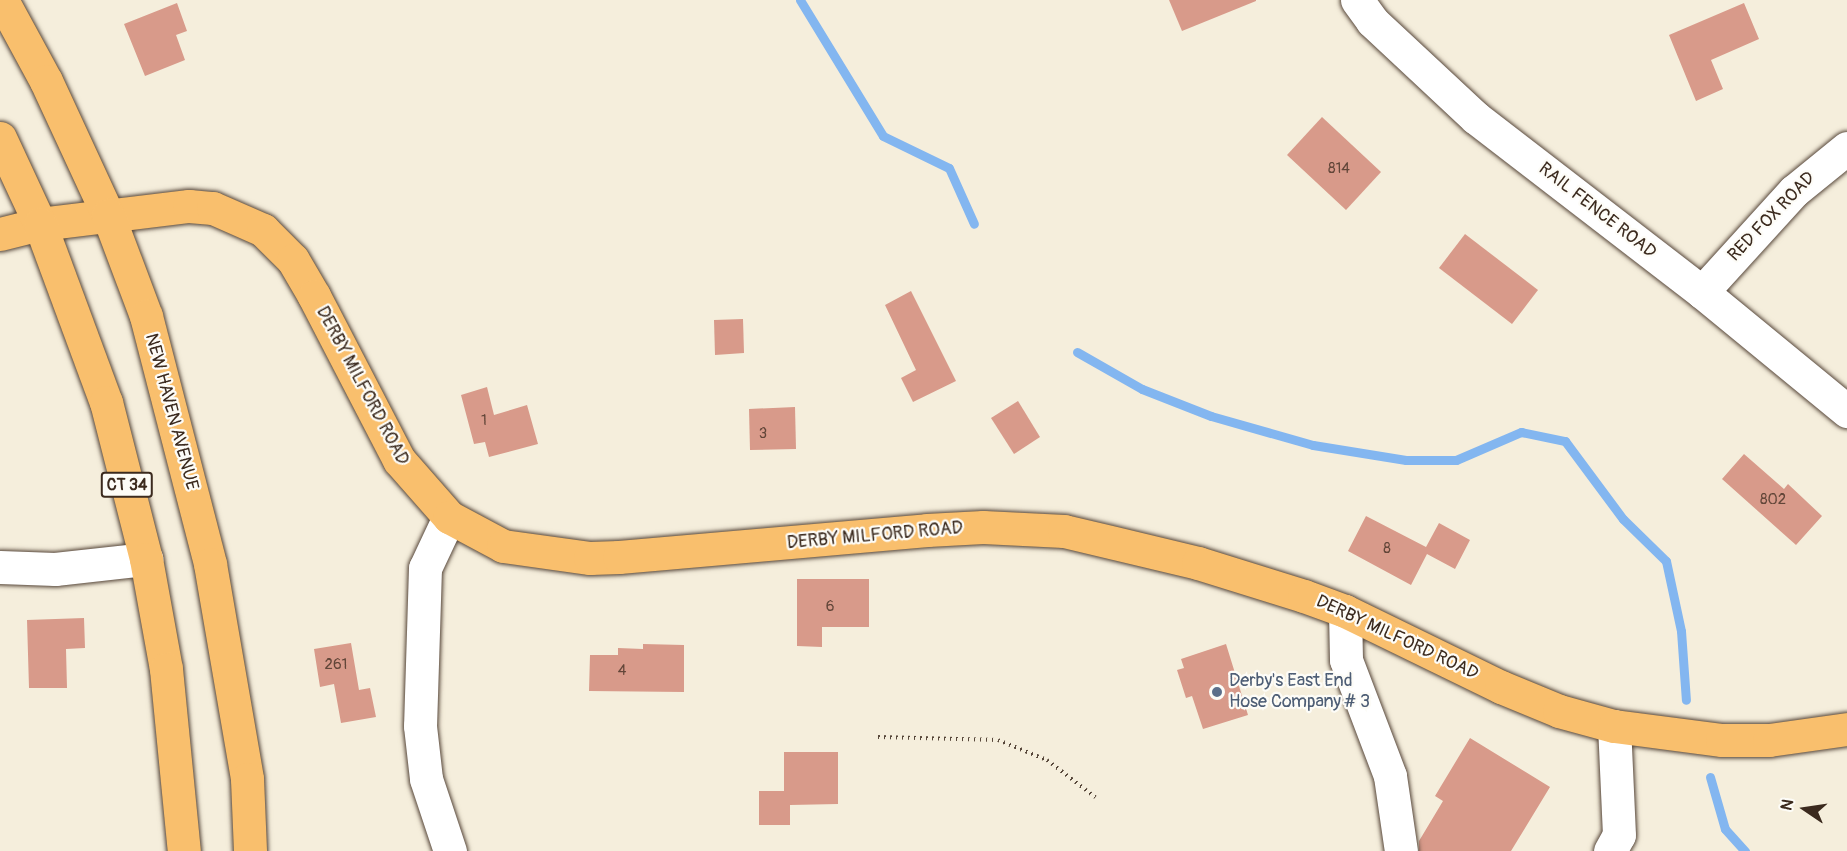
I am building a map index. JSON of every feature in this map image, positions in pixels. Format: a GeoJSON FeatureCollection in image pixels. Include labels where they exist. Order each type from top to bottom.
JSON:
{"type":"FeatureCollection","features":[{"type":"Feature","properties":{"kind":"main road","name":"NEW HAVEN AVENUE"},"geometry":{"type":"LineString","coordinates":[[2,0],[46,81],[108,214],[146,316],[210,564],[247,779],[250,851]]}},
{"type":"Feature","properties":{"kind":"main road","name":"CT 34"},"geometry":{"type":"LineString","coordinates":[[0,138],[40,224],[106,402],[146,559],[166,669],[184,851]]}},
{"type":"Feature","properties":{"kind":"main road","name":"DERBY MILFORD ROAD"},"geometry":{"type":"LineString","coordinates":[[0,234],[40,224],[156,207],[213,208],[263,230],[292,260],[309,286],[399,460],[448,517],[503,546],[590,558],[927,530],[983,527],[1065,531],[1198,563],[1345,611],[1501,687],[1559,711],[1614,726],[1722,741],[1769,740],[1847,729]]}},
{"type":"Feature","properties":{"kind":"street","name":"RAIL FENCE ROAD"},"geometry":{"type":"LineString","coordinates":[[1357,0],[1372,21],[1476,118],[1702,292],[1847,411]]}},
{"type":"Feature","properties":{"kind":"street","name":"RED FOX ROAD"},"geometry":{"type":"LineString","coordinates":[[1702,292],[1794,190],[1847,148]]}},
{"type":"Feature","properties":{"kind":"street"},"geometry":{"type":"LineString","coordinates":[[448,517],[425,568],[420,726],[426,779],[450,851]]}},
{"type":"Feature","properties":{"kind":"street"},"geometry":{"type":"LineString","coordinates":[[0,567],[55,569],[146,559]]}},
{"type":"Feature","properties":{"kind":"street"},"geometry":{"type":"LineString","coordinates":[[1345,611],[1346,660],[1390,776],[1401,851]]}},
{"type":"Feature","properties":{"kind":"street"},"geometry":{"type":"LineString","coordinates":[[1614,726],[1618,846]]}},
{"type":"Feature","properties":{"kind":"path"},"geometry":{"type":"LineString","coordinates":[[878,737],[998,740],[1047,760],[1095,797]]}},
{"type":"Feature","properties":{"kind":"building"},"geometry":{"type":"Polygon","coordinates":[[[1169,0],[1256,0],[1256,1],[1182,31],[1169,0]]]}},
{"type":"Feature","properties":{"kind":"building"},"geometry":{"type":"Polygon","coordinates":[[[177,3],[187,31],[176,35],[185,60],[145,76],[124,24],[177,3]]]}},
{"type":"Feature","properties":{"kind":"building"},"geometry":{"type":"Polygon","coordinates":[[[1744,3],[1759,39],[1711,60],[1723,89],[1696,101],[1669,35],[1744,3]]]}},
{"type":"Feature","properties":{"kind":"building"},"geometry":{"type":"Polygon","coordinates":[[[1322,117],[1381,172],[1346,210],[1287,155],[1322,117]]]}},
{"type":"Feature","properties":{"kind":"building"},"geometry":{"type":"Polygon","coordinates":[[[1465,234],[1538,290],[1512,324],[1439,268],[1465,234]]]}},
{"type":"Feature","properties":{"kind":"building"},"geometry":{"type":"Polygon","coordinates":[[[911,291],[956,381],[913,402],[901,378],[916,370],[885,305],[911,291]]]}},
{"type":"Feature","properties":{"kind":"building"},"geometry":{"type":"Polygon","coordinates":[[[743,319],[744,353],[715,355],[714,320],[743,319]]]}},
{"type":"Feature","properties":{"kind":"building"},"geometry":{"type":"Polygon","coordinates":[[[487,387],[494,415],[527,405],[538,444],[489,457],[485,442],[474,444],[461,395],[487,387]]]}},
{"type":"Feature","properties":{"kind":"building"},"geometry":{"type":"Polygon","coordinates":[[[1018,401],[1040,437],[1014,454],[991,418],[1018,401]]]}},
{"type":"Feature","properties":{"kind":"building"},"geometry":{"type":"Polygon","coordinates":[[[795,407],[796,449],[750,450],[749,409],[795,407]]]}},
{"type":"Feature","properties":{"kind":"building"},"geometry":{"type":"Polygon","coordinates":[[[1744,454],[1784,489],[1788,484],[1822,516],[1796,545],[1722,479],[1744,454]]]}},
{"type":"Feature","properties":{"kind":"building"},"geometry":{"type":"Polygon","coordinates":[[[1366,516],[1426,547],[1439,523],[1470,540],[1455,569],[1427,554],[1411,585],[1348,551],[1366,516]]]}},
{"type":"Feature","properties":{"kind":"building"},"geometry":{"type":"Polygon","coordinates":[[[797,579],[869,579],[869,627],[822,627],[822,647],[797,646],[797,579]]]}},
{"type":"Feature","properties":{"kind":"building"},"geometry":{"type":"Polygon","coordinates":[[[84,618],[85,648],[66,649],[67,688],[29,688],[27,620],[84,618]]]}},
{"type":"Feature","properties":{"kind":"building"},"geometry":{"type":"Polygon","coordinates":[[[351,643],[359,690],[370,688],[376,717],[341,723],[334,684],[320,687],[314,649],[351,643]]]}},
{"type":"Feature","properties":{"kind":"building"},"geometry":{"type":"Polygon","coordinates":[[[643,644],[684,645],[684,692],[589,691],[590,655],[618,655],[618,648],[643,649],[643,644]]]}},
{"type":"Feature","properties":{"kind":"building"},"geometry":{"type":"Polygon","coordinates":[[[1226,644],[1248,715],[1203,729],[1192,696],[1186,698],[1177,670],[1184,668],[1181,659],[1226,644]]]}},
{"type":"Feature","properties":{"kind":"building"},"geometry":{"type":"Polygon","coordinates":[[[1470,738],[1550,787],[1511,851],[1419,851],[1419,841],[1443,801],[1435,796],[1470,738]]]}},
{"type":"Feature","properties":{"kind":"building"},"geometry":{"type":"Polygon","coordinates":[[[784,752],[838,752],[838,804],[790,805],[790,825],[759,825],[759,791],[784,791],[784,752]]]}},
{"type":"Feature","properties":{"kind":"waterway"},"geometry":{"type":"LineString","coordinates":[[800,0],[883,136],[949,168],[974,224]]}},
{"type":"Feature","properties":{"kind":"waterway"},"geometry":{"type":"LineString","coordinates":[[1077,352],[1142,389],[1211,416],[1313,445],[1406,460],[1456,460],[1521,432],[1565,441],[1623,519],[1666,561],[1681,631],[1686,700]]}},
{"type":"Feature","properties":{"kind":"waterway"},"geometry":{"type":"LineString","coordinates":[[1710,777],[1725,829],[1745,851]]}},
{"type":"Feature","properties":{"kind":"place","name":"Derby's East End Hose Company # 3"},"geometry":{"type":"Point","coordinates":[1217,692]}}]}
